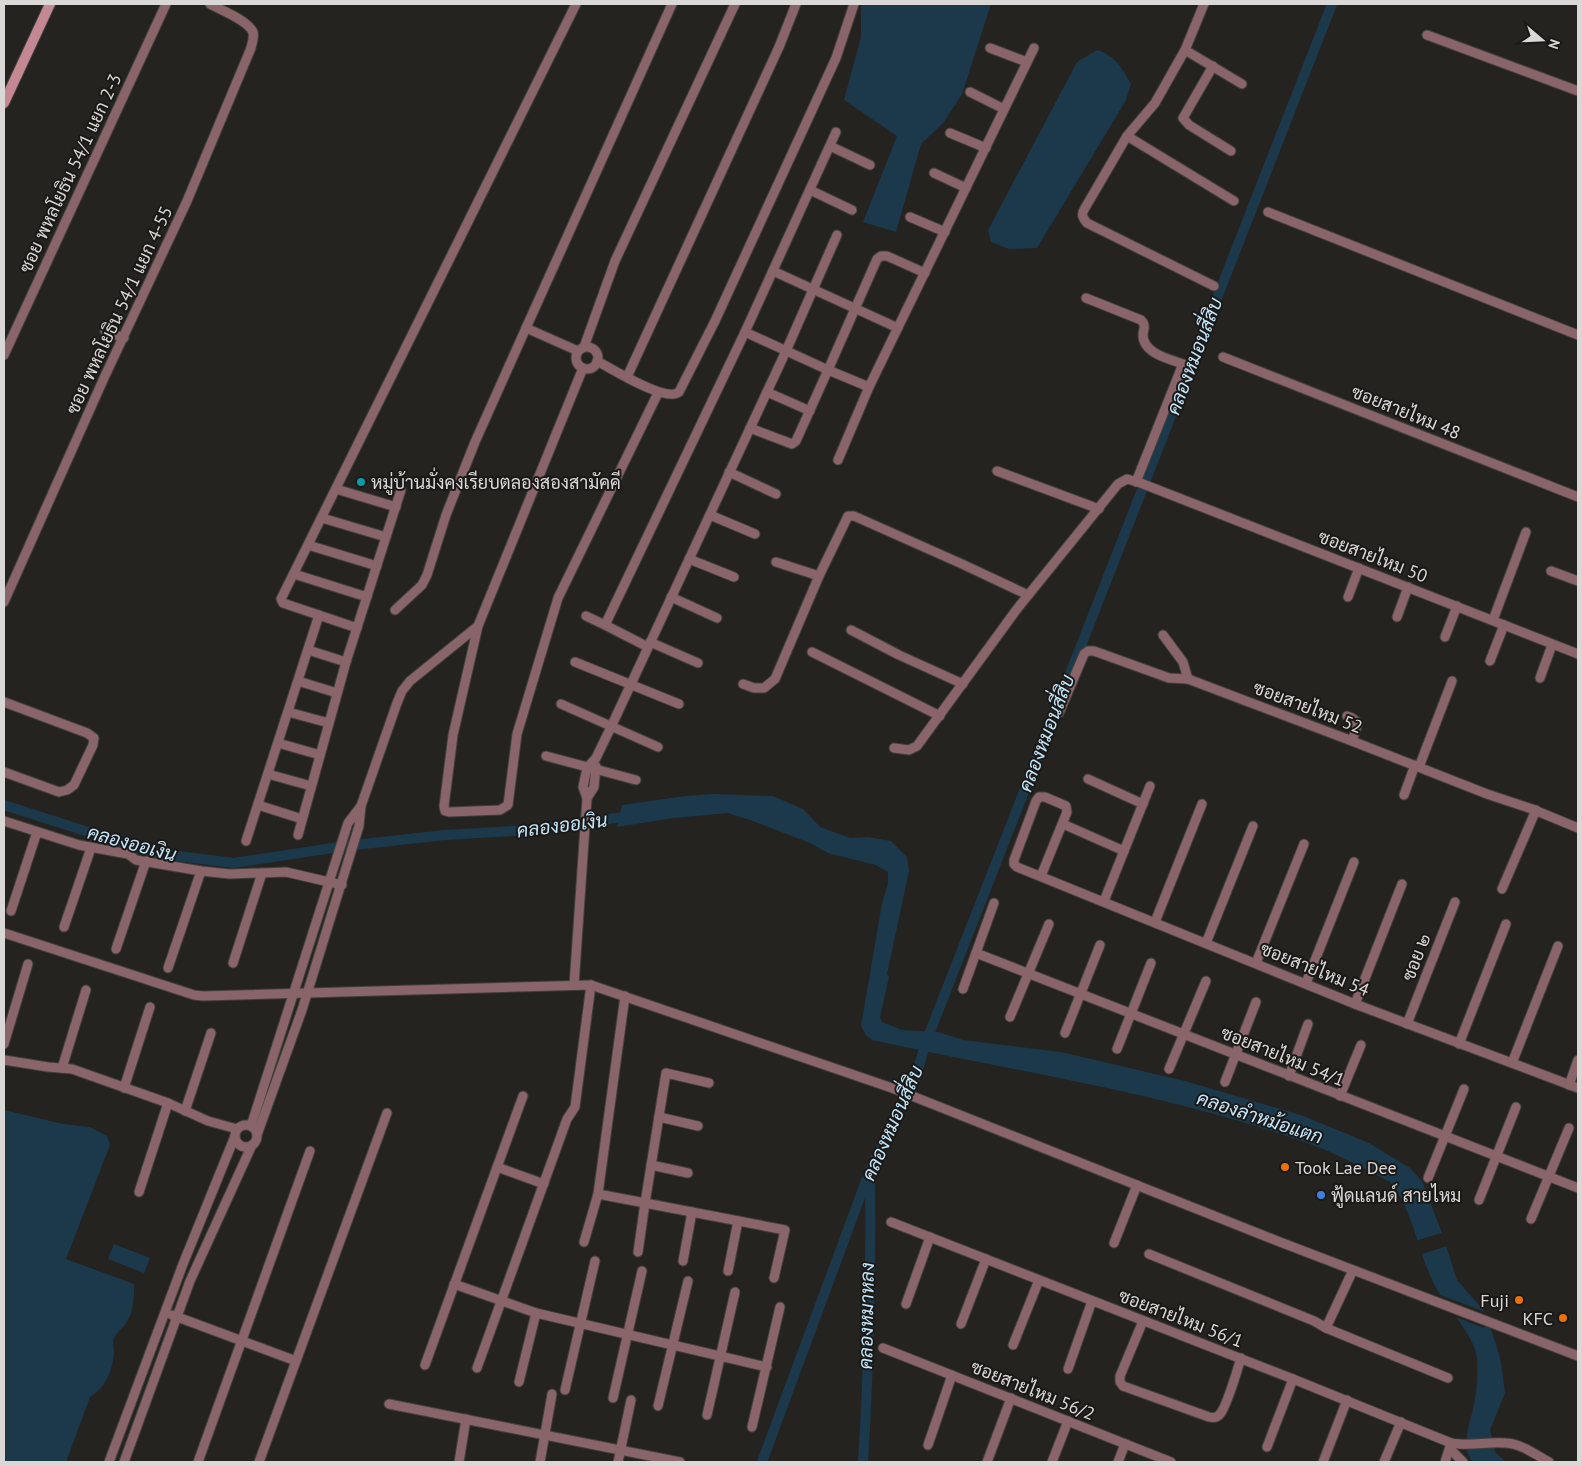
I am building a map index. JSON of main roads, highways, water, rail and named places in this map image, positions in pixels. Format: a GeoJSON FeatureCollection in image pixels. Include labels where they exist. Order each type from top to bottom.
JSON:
{"type":"FeatureCollection","features":[{"type":"Feature","properties":{"kind":"water"},"geometry":{"type":"Polygon","coordinates":[[[861,4],[991,4],[962,94],[944,122],[921,144],[896,232],[863,222],[897,136],[844,100],[861,37],[861,4]]]}},
{"type":"Feature","properties":{"kind":"water"},"geometry":{"type":"Polygon","coordinates":[[[1097,50],[1114,59],[1131,84],[1126,100],[1037,248],[1009,249],[991,242],[988,230],[1077,62],[1097,50]]]}},
{"type":"Feature","properties":{"kind":"water","name":"คลองลำหม้อแตก"},"geometry":{"type":"Polygon","coordinates":[[[713,794],[773,796],[803,809],[820,827],[850,838],[868,837],[891,841],[907,857],[909,871],[887,974],[889,977],[880,1017],[882,1022],[902,1030],[938,1032],[963,1040],[1061,1052],[1185,1081],[1301,1115],[1369,1143],[1410,1168],[1422,1181],[1442,1233],[1457,1280],[1485,1312],[1496,1344],[1501,1362],[1505,1393],[1490,1430],[1495,1452],[1506,1462],[1473,1462],[1469,1456],[1466,1441],[1477,1387],[1476,1351],[1468,1334],[1433,1282],[1406,1208],[1390,1182],[1318,1147],[1200,1110],[1092,1085],[872,1040],[866,1035],[861,1026],[882,903],[888,883],[888,872],[876,865],[828,853],[810,843],[728,813],[674,818],[617,827],[622,805],[713,794]]]}},
{"type":"Feature","properties":{"kind":"water"},"geometry":{"type":"Polygon","coordinates":[[[4,1110],[63,1124],[90,1127],[107,1136],[110,1145],[66,1259],[134,1284],[133,1306],[130,1316],[114,1339],[114,1354],[110,1372],[96,1393],[90,1397],[66,1462],[4,1462],[4,1110]]]}},
{"type":"Feature","properties":{"kind":"water"},"geometry":{"type":"Polygon","coordinates":[[[114,1244],[150,1258],[144,1273],[108,1259],[114,1244]]]}},
{"type":"Feature","properties":{"kind":"waterway","name":"คลองหมอนสี่สิบ"},"geometry":{"type":"LineString","coordinates":[[762,1462],[870,1170],[915,1079],[926,1042],[1332,4]]}},
{"type":"Feature","properties":{"kind":"waterway","name":"คลองออเงิน"},"geometry":{"type":"LineString","coordinates":[[4,805],[154,853],[234,863],[345,846],[445,835],[530,830],[631,816]]}},
{"type":"Feature","properties":{"kind":"waterway","name":"คลองหมาหลง"},"geometry":{"type":"LineString","coordinates":[[863,1462],[869,1319],[870,1176]]}},
{"type":"Feature","properties":{"kind":"place","name":"หมู่บ้านมั่งคงเรียบตลองสองสามัคคี"},"geometry":{"type":"Point","coordinates":[361,482]}},
{"type":"Feature","properties":{"kind":"place","name":"Took Lae Dee"},"geometry":{"type":"Point","coordinates":[1285,1167]}},
{"type":"Feature","properties":{"kind":"place","name":"ฟู้ดแลนด์ สายไหม"},"geometry":{"type":"Point","coordinates":[1321,1195]}},
{"type":"Feature","properties":{"kind":"place","name":"Fuji"},"geometry":{"type":"Point","coordinates":[1519,1300]}},
{"type":"Feature","properties":{"kind":"place","name":"KFC"},"geometry":{"type":"Point","coordinates":[1563,1318]}}]}
